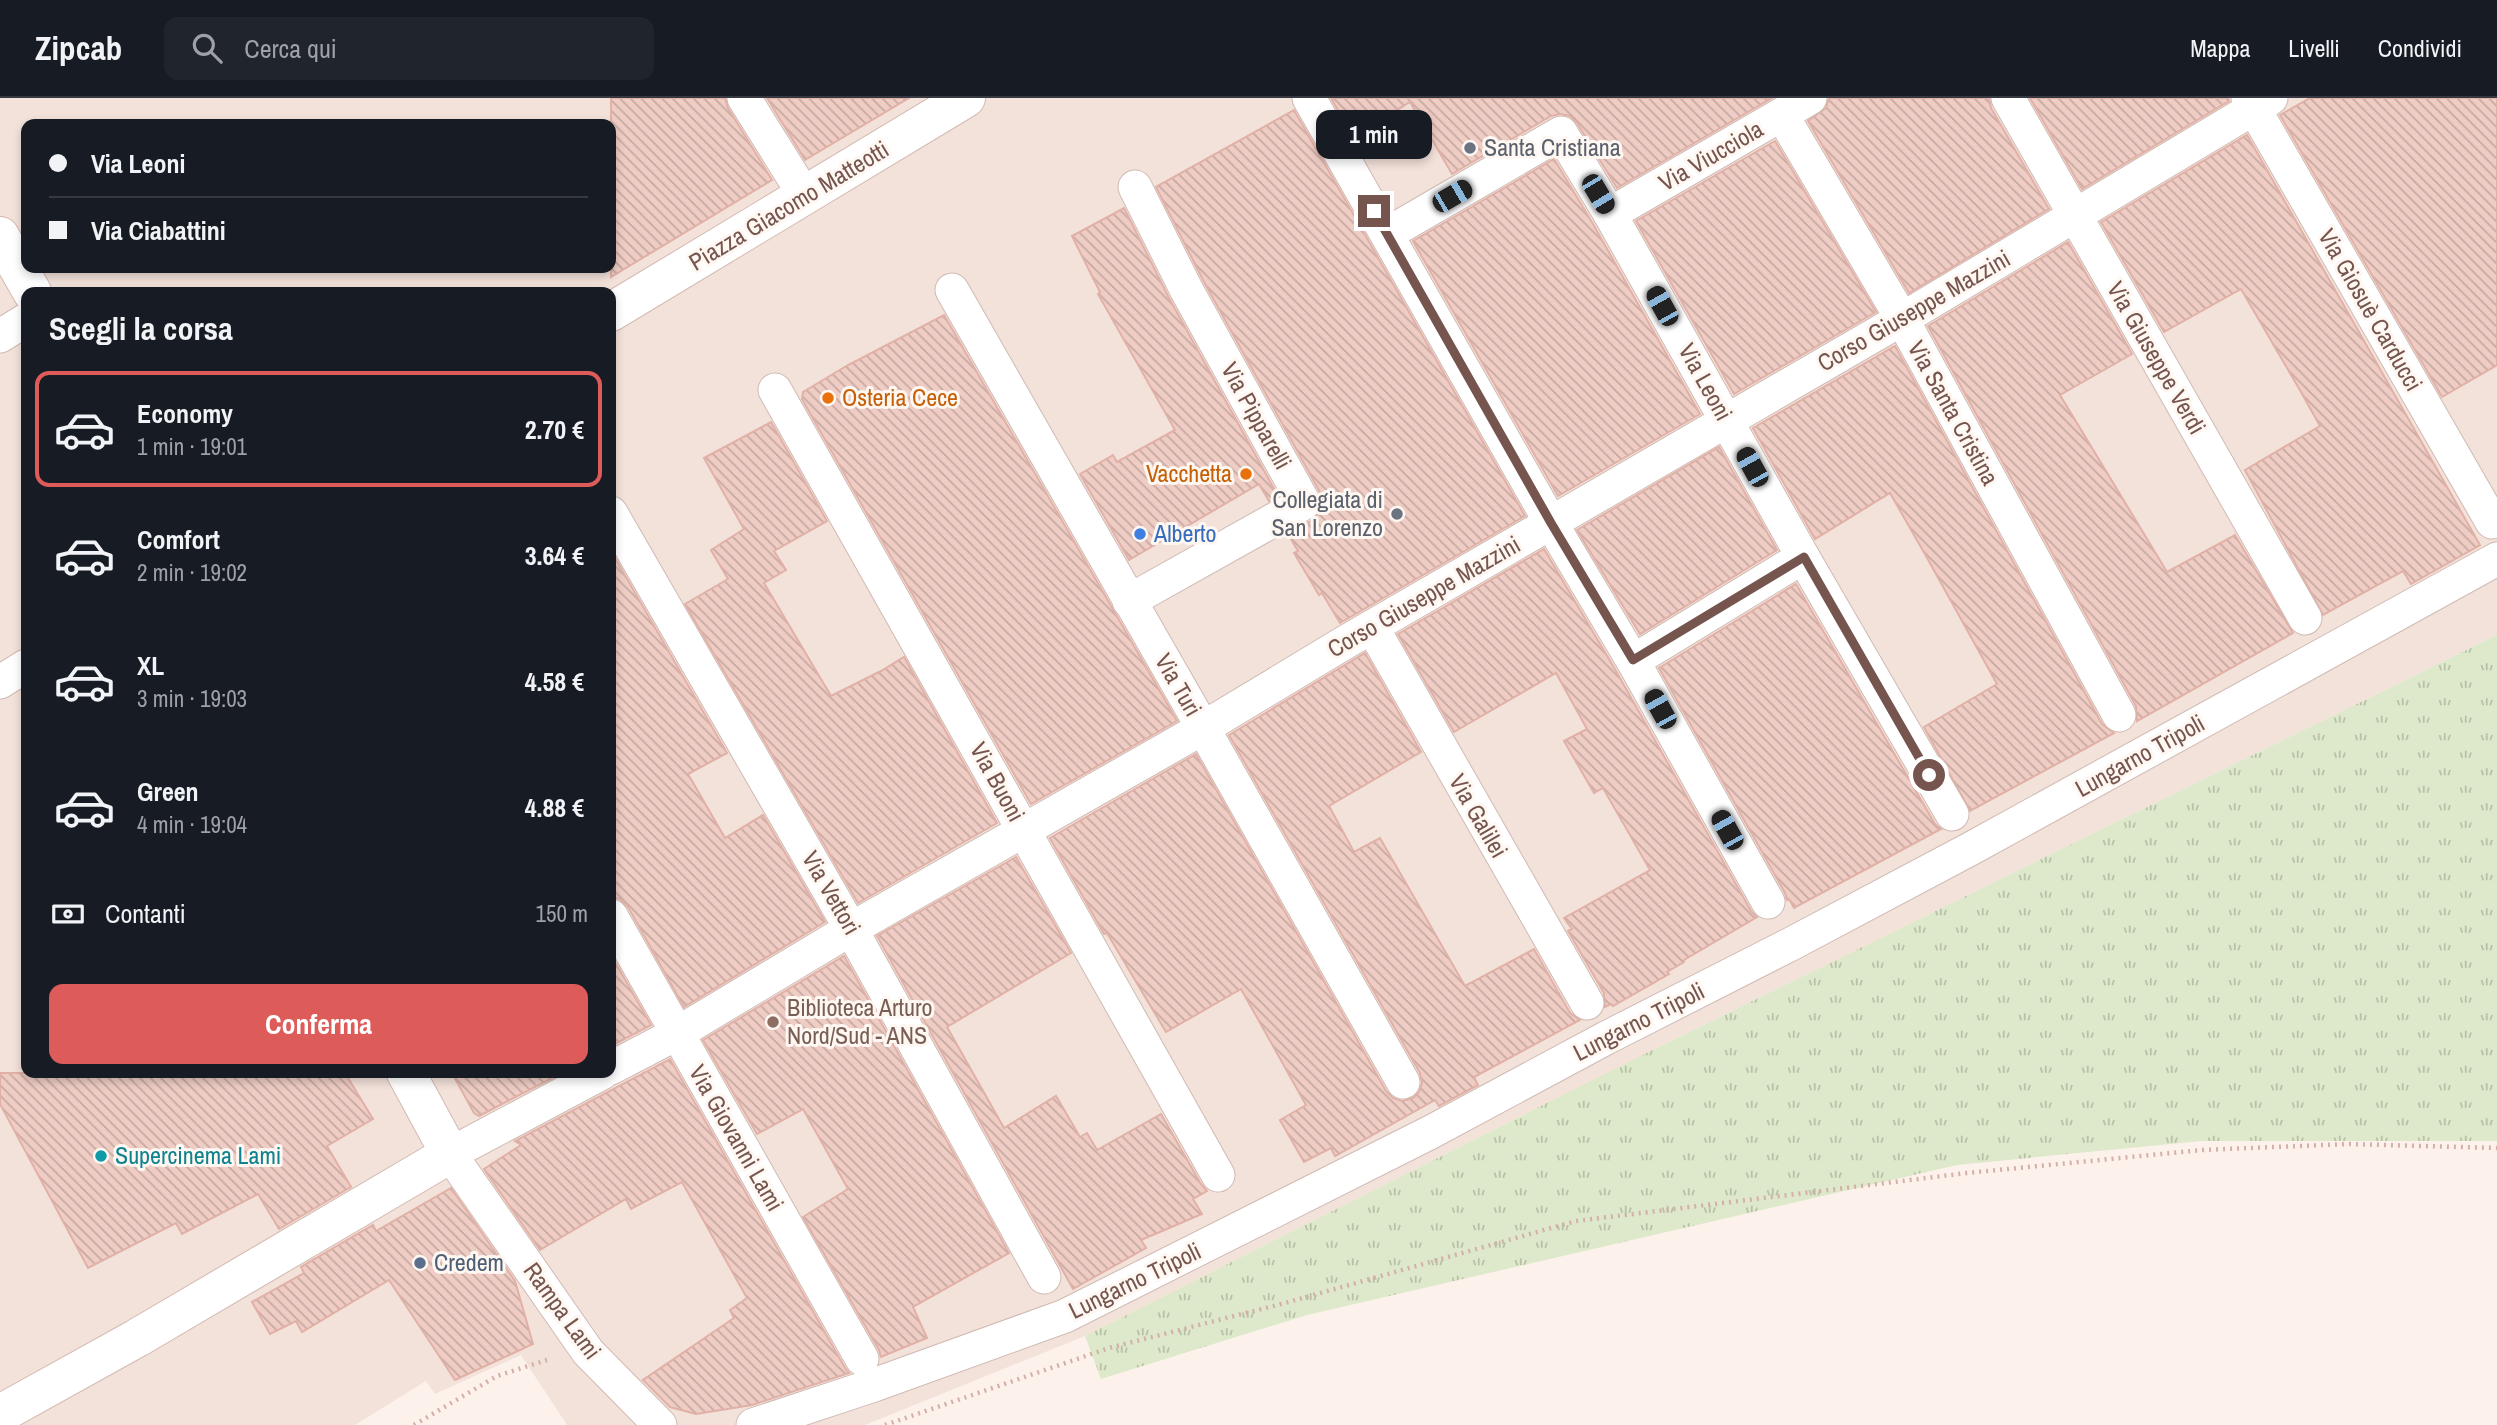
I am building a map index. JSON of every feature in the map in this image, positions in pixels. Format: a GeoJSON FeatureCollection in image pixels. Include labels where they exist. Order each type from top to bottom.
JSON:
{"type":"FeatureCollection","features":[{"type":"Feature","properties":{"kind":"street"},"geometry":{"type":"LineString","coordinates":[[744,98],[805,196]]}},
{"type":"Feature","properties":{"kind":"street","name":"Piazza Giacomo Matteotti"},"geometry":{"type":"LineString","coordinates":[[616,310],[966,98]]}},
{"type":"Feature","properties":{"kind":"street"},"geometry":{"type":"LineString","coordinates":[[1309,98],[1551,523],[1633,660],[1768,902]]}},
{"type":"Feature","properties":{"kind":"street","name":"Via Viucciola"},"geometry":{"type":"LineString","coordinates":[[1610,214],[1811,98]]}},
{"type":"Feature","properties":{"kind":"street","name":"Via Giuseppe Verdi"},"geometry":{"type":"LineString","coordinates":[[2008,98],[2305,618]]}},
{"type":"Feature","properties":{"kind":"street","name":"Corso Giuseppe Mazzini"},"geometry":{"type":"LineString","coordinates":[[616,1065],[676,1034],[852,929],[1025,832],[1902,319],[2077,216],[2257,101]]}},
{"type":"Feature","properties":{"kind":"street","name":"Via Giosuè Carducci"},"geometry":{"type":"LineString","coordinates":[[2257,101],[2492,522]]}},
{"type":"Feature","properties":{"kind":"street","name":"Via Santa Cristina"},"geometry":{"type":"LineString","coordinates":[[1782,115],[1902,319],[2119,715]]}},
{"type":"Feature","properties":{"kind":"street","name":"Via Leoni"},"geometry":{"type":"LineString","coordinates":[[1387,234],[1561,133],[1610,214],[1952,814]]}},
{"type":"Feature","properties":{"kind":"street","name":"Via Pipparelli"},"geometry":{"type":"LineString","coordinates":[[1129,601],[1304,503],[1186,289],[1135,187]]}},
{"type":"Feature","properties":{"kind":"street"},"geometry":{"type":"LineString","coordinates":[[0,236],[21,273]]}},
{"type":"Feature","properties":{"kind":"street","name":"Via Turi"},"geometry":{"type":"LineString","coordinates":[[951,290],[1403,1082]]}},
{"type":"Feature","properties":{"kind":"street"},"geometry":{"type":"LineString","coordinates":[[0,336],[21,323]]}},
{"type":"Feature","properties":{"kind":"street","name":"Via Buoni"},"geometry":{"type":"LineString","coordinates":[[775,390],[1218,1175]]}},
{"type":"Feature","properties":{"kind":"street","name":"Via Vettori"},"geometry":{"type":"LineString","coordinates":[[616,522],[852,929],[1044,1277]]}},
{"type":"Feature","properties":{"kind":"street"},"geometry":{"type":"LineString","coordinates":[[1633,660],[1804,557]]}},
{"type":"Feature","properties":{"kind":"street","name":"Lungarno Tripoli"},"geometry":{"type":"LineString","coordinates":[[753,1425],[1065,1316],[1406,1144],[1791,944],[1972,848],[2497,559]]}},
{"type":"Feature","properties":{"kind":"street","name":"Via Galilei"},"geometry":{"type":"LineString","coordinates":[[1372,627],[1587,1003]]}},
{"type":"Feature","properties":{"kind":"street"},"geometry":{"type":"LineString","coordinates":[[0,682],[21,669]]}},
{"type":"Feature","properties":{"kind":"street","name":"Via Giovanni Lami"},"geometry":{"type":"LineString","coordinates":[[616,925],[862,1359]]}},
{"type":"Feature","properties":{"kind":"street"},"geometry":{"type":"LineString","coordinates":[[410,1078],[450,1154]]}},
{"type":"Feature","properties":{"kind":"street"},"geometry":{"type":"LineString","coordinates":[[0,1414],[136,1338],[450,1154],[594,1078]]}},
{"type":"Feature","properties":{"kind":"street","name":"Rampa Lami"},"geometry":{"type":"LineString","coordinates":[[450,1154],[588,1352],[660,1425]]}},
{"type":"Feature","properties":{"kind":"path"},"geometry":{"type":"LineString","coordinates":[[886,1425],[1109,1348],[1285,1303],[1576,1221],[1967,1173],[2202,1150],[2348,1144],[2497,1148]]}},
{"type":"Feature","properties":{"kind":"path"},"geometry":{"type":"LineString","coordinates":[[414,1425],[497,1376],[515,1369]]}},
{"type":"Feature","properties":{"kind":"shaded area"},"geometry":{"type":"Polygon","coordinates":[[[0,98],[2497,98],[2497,635],[1612,1070],[1085,1336],[865,1425],[567,1425],[521,1355],[435,1394],[426,1381],[355,1425],[0,1425],[0,98]]]}},
{"type":"Feature","properties":{"kind":"green space"},"geometry":{"type":"Polygon","coordinates":[[[2497,635],[2497,1141],[2201,1141],[1957,1165],[1307,1315],[1101,1379],[1085,1336],[1612,1070],[2497,635]]]}},
{"type":"Feature","properties":{"kind":"building"},"geometry":{"type":"Polygon","coordinates":[[[611,98],[725,98],[728,108],[772,180],[611,277],[611,273],[616,273],[616,119],[611,119],[611,98]]]}},
{"type":"Feature","properties":{"kind":"building"},"geometry":{"type":"Polygon","coordinates":[[[767,98],[909,98],[805,160],[767,98]]]}},
{"type":"Feature","properties":{"kind":"building"},"geometry":{"type":"Polygon","coordinates":[[[1331,98],[1772,98],[1617,188],[1570,116],[1551,116],[1452,174],[1410,102],[1353,137],[1331,98]]]}},
{"type":"Feature","properties":{"kind":"building"},"geometry":{"type":"Polygon","coordinates":[[[1829,98],[1989,98],[1991,108],[2049,209],[1909,293],[1808,121],[1826,108],[1829,98]]]}},
{"type":"Feature","properties":{"kind":"building"},"geometry":{"type":"Polygon","coordinates":[[[2030,98],[2228,98],[2229,101],[2082,189],[2030,98]]]}},
{"type":"Feature","properties":{"kind":"building"},"geometry":{"type":"Polygon","coordinates":[[[2310,98],[2497,98],[2497,365],[2442,397],[2280,115],[2310,98]]]}},
{"type":"Feature","properties":{"kind":"building"},"geometry":{"type":"Polygon","coordinates":[[[1294,110],[1525,516],[1340,623],[1322,593],[1319,595],[1294,553],[1298,551],[1288,534],[1320,513],[1323,504],[1321,494],[1203,280],[1156,187],[1294,110]]]}},
{"type":"Feature","properties":{"kind":"building"},"geometry":{"type":"Polygon","coordinates":[[[2247,135],[2480,545],[2411,584],[2403,571],[2323,615],[2245,470],[2320,426],[2301,392],[2241,289],[2164,332],[2101,222],[2247,135]]]}},
{"type":"Feature","properties":{"kind":"building"},"geometry":{"type":"Polygon","coordinates":[[[1775,141],[1876,312],[1734,394],[1636,221],[1775,141]]]}},
{"type":"Feature","properties":{"kind":"building"},"geometry":{"type":"Polygon","coordinates":[[[1554,159],[1700,414],[1558,496],[1413,241],[1554,159]]]}},
{"type":"Feature","properties":{"kind":"building"},"geometry":{"type":"Polygon","coordinates":[[[1124,208],[1169,298],[1278,496],[1269,501],[1259,484],[1129,560],[1080,474],[1113,455],[1117,462],[1175,430],[1098,294],[1100,292],[1072,236],[1124,208]]]}},
{"type":"Feature","properties":{"kind":"building"},"geometry":{"type":"Polygon","coordinates":[[[2068,242],[2132,354],[2060,395],[2167,572],[2235,535],[2293,633],[2137,721],[2136,706],[1928,326],[2068,242]]]}},
{"type":"Feature","properties":{"kind":"building"},"geometry":{"type":"Polygon","coordinates":[[[944,315],[1177,721],[1031,804],[802,399],[803,392],[848,365],[944,315]]]}},
{"type":"Feature","properties":{"kind":"building"},"geometry":{"type":"Polygon","coordinates":[[[1895,346],[2102,724],[2114,733],[1970,811],[1924,727],[1997,684],[1926,556],[1890,493],[1815,539],[1753,428],[1895,346]]]}},
{"type":"Feature","properties":{"kind":"building"},"geometry":{"type":"Polygon","coordinates":[[[771,422],[827,521],[774,551],[786,570],[764,583],[831,696],[904,657],[997,823],[858,903],[685,604],[728,579],[711,550],[744,529],[704,458],[771,422]]]}},
{"type":"Feature","properties":{"kind":"building"},"geometry":{"type":"Polygon","coordinates":[[[1719,447],[1777,550],[1640,634],[1577,530],[1719,447]]]}},
{"type":"Feature","properties":{"kind":"building"},"geometry":{"type":"Polygon","coordinates":[[[1544,549],[1751,911],[1757,917],[1684,960],[1667,972],[1669,974],[1613,1006],[1611,1004],[1605,1007],[1604,993],[1568,931],[1572,929],[1564,918],[1650,870],[1603,788],[1594,793],[1564,741],[1587,729],[1556,673],[1454,732],[1398,634],[1544,549]]]}},
{"type":"Feature","properties":{"kind":"building"},"geometry":{"type":"Polygon","coordinates":[[[616,560],[727,753],[688,774],[725,838],[763,815],[825,922],[684,1007],[628,907],[616,898],[616,560]]]}},
{"type":"Feature","properties":{"kind":"building"},"geometry":{"type":"Polygon","coordinates":[[[1796,584],[1935,824],[1941,829],[1794,908],[1789,899],[1787,900],[1659,668],[1796,584]]]}},
{"type":"Feature","properties":{"kind":"building"},"geometry":{"type":"Polygon","coordinates":[[[1365,653],[1421,752],[1329,806],[1354,852],[1380,838],[1465,986],[1534,949],[1570,1013],[1580,1020],[1474,1077],[1478,1085],[1439,1106],[1435,1100],[1335,1156],[1331,1148],[1304,1162],[1280,1120],[1306,1105],[1241,989],[1166,1032],[1107,933],[1104,934],[1050,838],[1196,754],[1386,1091],[1393,1098],[1402,1101],[1413,1098],[1422,1083],[1420,1073],[1229,735],[1365,653]]]}},
{"type":"Feature","properties":{"kind":"building"},"geometry":{"type":"Polygon","coordinates":[[[1016,857],[1071,953],[947,1027],[1004,1128],[1056,1096],[1080,1137],[1087,1133],[1097,1150],[1161,1114],[1207,1191],[1193,1199],[1202,1214],[1141,1240],[1146,1248],[1073,1289],[877,936],[1016,857]]]}},
{"type":"Feature","properties":{"kind":"building"},"geometry":{"type":"Polygon","coordinates":[[[844,956],[1009,1253],[913,1307],[927,1338],[881,1357],[803,1217],[848,1189],[803,1109],[757,1134],[703,1040],[844,956]]]}},
{"type":"Feature","properties":{"kind":"building"},"geometry":{"type":"Polygon","coordinates":[[[616,964],[651,1025],[616,1043],[616,964]]]}},
{"type":"Feature","properties":{"kind":"building"},"geometry":{"type":"Polygon","coordinates":[[[670,1059],[849,1373],[752,1405],[696,1414],[670,1407],[643,1380],[734,1318],[730,1310],[747,1298],[682,1182],[631,1209],[626,1199],[540,1250],[484,1169],[521,1145],[515,1141],[670,1059]]]}},
{"type":"Feature","properties":{"kind":"building"},"geometry":{"type":"Polygon","coordinates":[[[0,1073],[21,1073],[21,1078],[348,1078],[373,1119],[327,1146],[351,1187],[279,1229],[258,1194],[182,1234],[176,1223],[88,1268],[0,1104],[0,1073]]]}},
{"type":"Feature","properties":{"kind":"building"},"geometry":{"type":"Polygon","coordinates":[[[455,1078],[552,1078],[479,1116],[474,1113],[455,1078]]]}},
{"type":"Feature","properties":{"kind":"building"},"geometry":{"type":"Polygon","coordinates":[[[451,1188],[515,1281],[533,1344],[455,1380],[389,1280],[302,1332],[296,1321],[270,1334],[252,1302],[304,1273],[301,1267],[373,1225],[376,1231],[451,1188]]]}},
{"type":"Feature","properties":{"kind":"place","name":"Santa Cristiana"},"geometry":{"type":"Point","coordinates":[1470,148]}},
{"type":"Feature","properties":{"kind":"place","name":"Osteria Cece"},"geometry":{"type":"Point","coordinates":[828,398]}},
{"type":"Feature","properties":{"kind":"place","name":"Vacchetta"},"geometry":{"type":"Point","coordinates":[1246,474]}},
{"type":"Feature","properties":{"kind":"place","name":"Collegiata di San Lorenzo"},"geometry":{"type":"Point","coordinates":[1397,514]}},
{"type":"Feature","properties":{"kind":"place","name":"Alberto"},"geometry":{"type":"Point","coordinates":[1140,534]}},
{"type":"Feature","properties":{"kind":"place","name":"Biblioteca Arturo Nord/Sud - ANS"},"geometry":{"type":"Point","coordinates":[773,1022]}},
{"type":"Feature","properties":{"kind":"place","name":"Supercinema Lami"},"geometry":{"type":"Point","coordinates":[101,1156]}},
{"type":"Feature","properties":{"kind":"place","name":"Credem"},"geometry":{"type":"Point","coordinates":[420,1263]}},
{"type":"Feature","properties":{"kind":"route"},"geometry":{"type":"LineString","coordinates":[[1374,211],[1551,523],[1633,660],[1804,557],[1929,775]]}}]}
